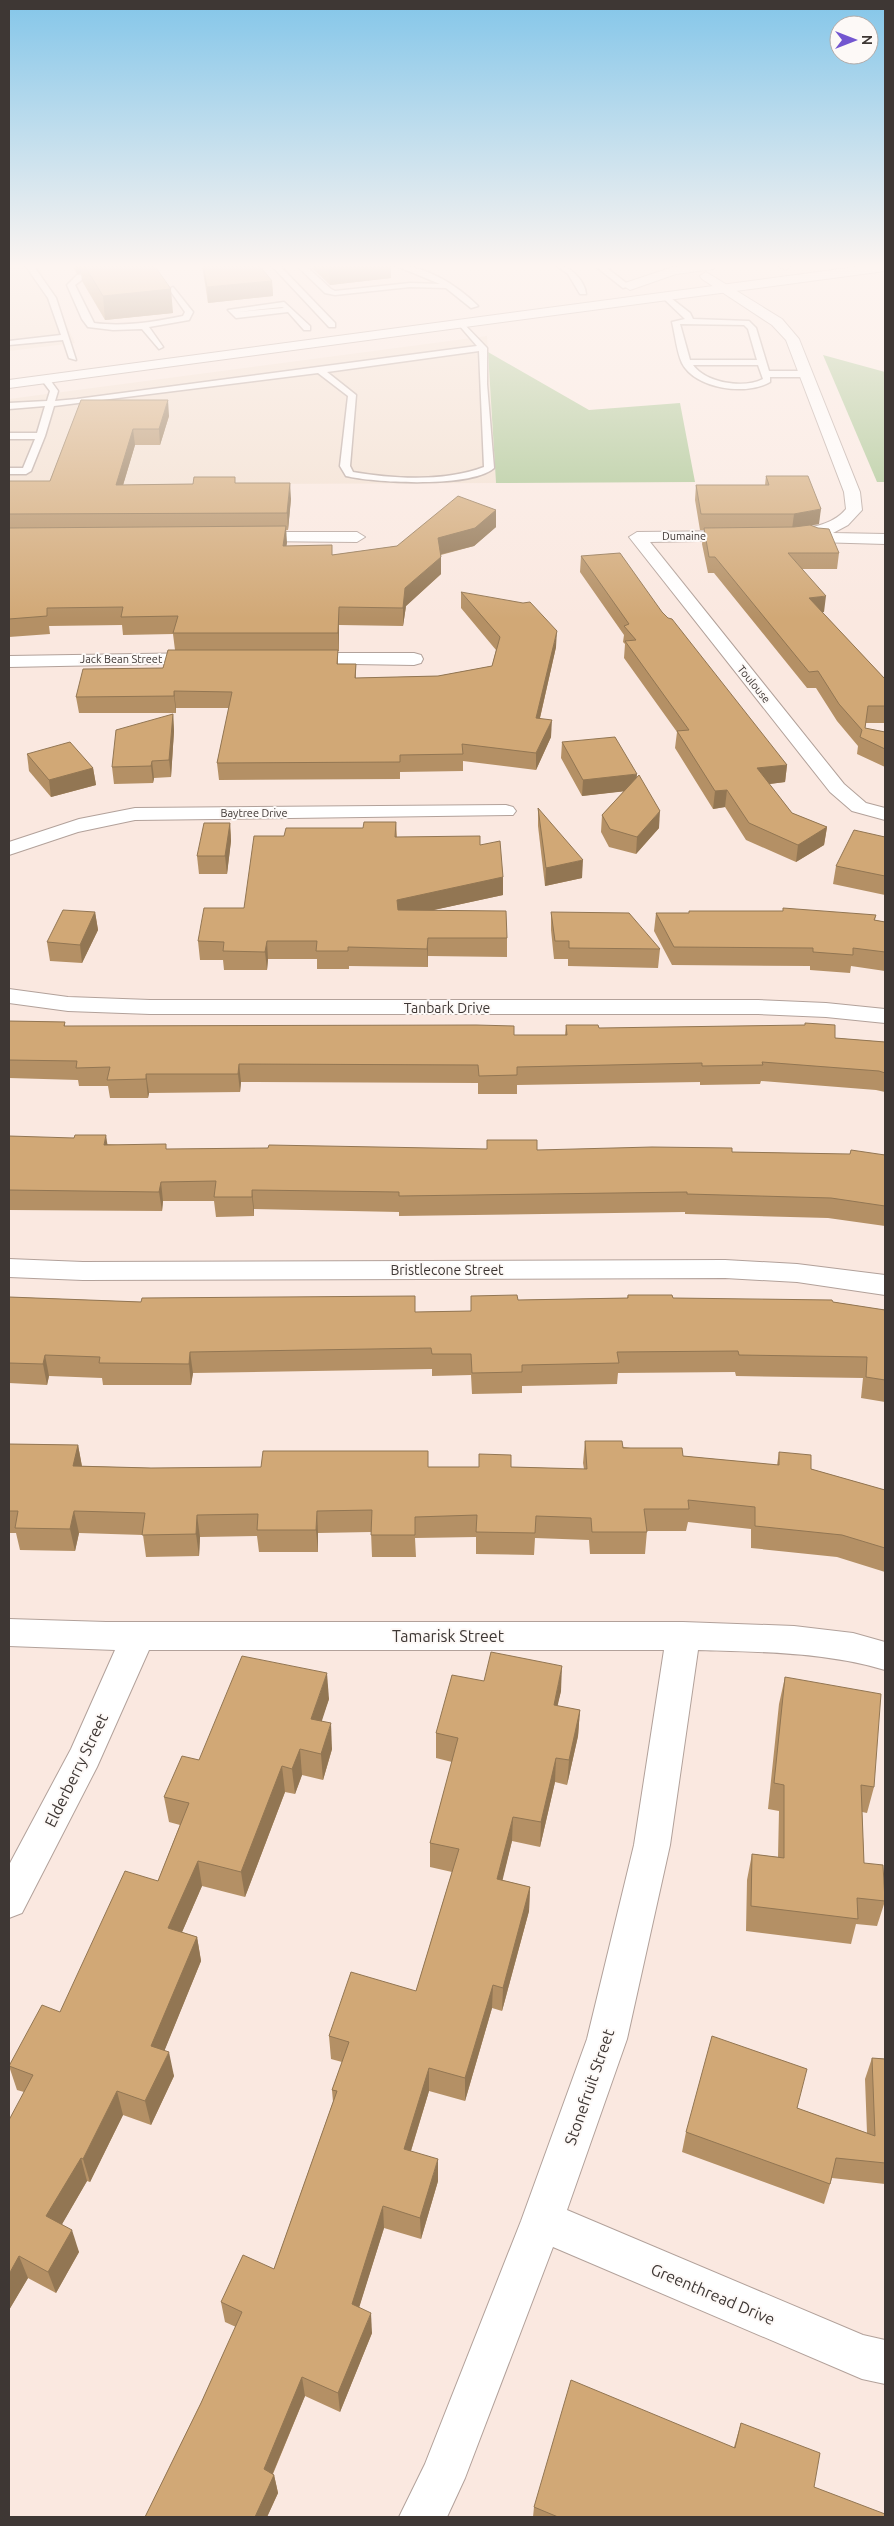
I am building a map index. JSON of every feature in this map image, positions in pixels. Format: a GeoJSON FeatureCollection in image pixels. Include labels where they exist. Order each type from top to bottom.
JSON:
{"type":"FeatureCollection","features":[{"type":"Feature","properties":{"kind":"street"},"geometry":{"type":"LineString","coordinates":[[792,536],[828,529],[848,518],[854,510],[852,492],[809,383]]}},
{"type":"Feature","properties":{"kind":"street"},"geometry":{"type":"LineString","coordinates":[[848,518],[885,529]]}},
{"type":"Feature","properties":{"kind":"street"},"geometry":{"type":"LineString","coordinates":[[229,537],[356,536]]}},
{"type":"Feature","properties":{"kind":"street","name":"Dumaine"},"geometry":{"type":"LineString","coordinates":[[637,536],[753,536]]}},
{"type":"Feature","properties":{"kind":"street","name":"Toulouse"},"geometry":{"type":"LineString","coordinates":[[637,536],[837,788],[859,807],[885,814]]}},
{"type":"Feature","properties":{"kind":"street"},"geometry":{"type":"LineString","coordinates":[[772,536],[885,539]]}},
{"type":"Feature","properties":{"kind":"street","name":"Jack Bean Street"},"geometry":{"type":"LineString","coordinates":[[9,662],[65,659],[224,659]]}},
{"type":"Feature","properties":{"kind":"street"},"geometry":{"type":"LineString","coordinates":[[284,659],[414,659]]}},
{"type":"Feature","properties":{"kind":"street","name":"Baytree Drive"},"geometry":{"type":"LineString","coordinates":[[9,849],[69,826],[102,818],[135,814],[506,811]]}},
{"type":"Feature","properties":{"kind":"street","name":"Tanbark Drive"},"geometry":{"type":"LineString","coordinates":[[9,996],[68,1004],[150,1008],[758,1008],[826,1010],[885,1016]]}},
{"type":"Feature","properties":{"kind":"street","name":"Bristlecone Street"},"geometry":{"type":"LineString","coordinates":[[9,1268],[83,1271],[725,1269],[797,1273],[885,1285]]}},
{"type":"Feature","properties":{"kind":"street","name":"Tamarisk Street"},"geometry":{"type":"LineString","coordinates":[[9,1632],[138,1636],[683,1636],[794,1640],[852,1647],[885,1656]]}},
{"type":"Feature","properties":{"kind":"street","name":"Elderberry Street"},"geometry":{"type":"LineString","coordinates":[[9,1901],[85,1756],[138,1636]]}},
{"type":"Feature","properties":{"kind":"street","name":"Stonefruit Street"},"geometry":{"type":"LineString","coordinates":[[422,2517],[442,2478],[542,2221],[607,2039],[652,1845],[683,1636]]}},
{"type":"Feature","properties":{"kind":"street","name":"Greenthread Drive"},"geometry":{"type":"LineString","coordinates":[[542,2221],[862,2357],[885,2362]]}},
{"type":"Feature","properties":{"kind":"lane"},"geometry":{"type":"LineString","coordinates":[[9,471],[26,471],[41,436],[54,391],[48,383]]}},
{"type":"Feature","properties":{"kind":"lane"},"geometry":{"type":"LineString","coordinates":[[9,406],[51,402],[77,402],[222,383]]}},
{"type":"Feature","properties":{"kind":"lane"},"geometry":{"type":"LineString","coordinates":[[336,383],[352,395],[345,466],[349,474],[366,478],[454,477],[479,474],[489,468],[483,383]]}},
{"type":"Feature","properties":{"kind":"lane"},"geometry":{"type":"LineString","coordinates":[[716,383],[760,385],[763,383]]}},
{"type":"Feature","properties":{"kind":"lane"},"geometry":{"type":"LineString","coordinates":[[9,436],[41,436]]}},
{"type":"Feature","properties":{"kind":"shaded area"},"geometry":{"type":"Polygon","coordinates":[[[131,383],[490,383],[496,483],[9,485],[9,399],[131,383]]]}},
{"type":"Feature","properties":{"kind":"green space"},"geometry":{"type":"Polygon","coordinates":[[[490,383],[542,383],[589,410],[680,403],[695,482],[496,483],[490,383]]]}},
{"type":"Feature","properties":{"kind":"green space"},"geometry":{"type":"Polygon","coordinates":[[[835,383],[885,383],[885,482],[877,482],[835,383]]]}},
{"type":"Feature","properties":{"kind":"building"},"geometry":{"type":"Polygon","coordinates":[[[81,400],[168,400],[159,429],[133,429],[116,485],[193,484],[194,477],[235,477],[235,483],[290,483],[287,513],[9,514],[9,481],[50,481],[81,400]]]}},
{"type":"Feature","properties":{"kind":"building"},"geometry":{"type":"Polygon","coordinates":[[[766,476],[808,476],[821,509],[794,514],[701,514],[696,485],[769,485],[766,476]]]}},
{"type":"Feature","properties":{"kind":"building"},"geometry":{"type":"Polygon","coordinates":[[[458,496],[496,510],[475,528],[438,538],[441,557],[405,588],[403,608],[339,607],[338,633],[173,633],[178,616],[121,617],[123,607],[47,608],[47,616],[9,619],[9,528],[286,526],[283,546],[332,545],[332,555],[397,546],[458,496]]]}},
{"type":"Feature","properties":{"kind":"building"},"geometry":{"type":"Polygon","coordinates":[[[810,525],[829,529],[839,553],[788,553],[826,596],[809,598],[885,679],[885,706],[868,706],[865,728],[885,732],[885,749],[860,737],[862,730],[839,704],[818,671],[809,672],[715,557],[709,557],[704,528],[794,527],[810,525]]]}},
{"type":"Feature","properties":{"kind":"building"},"geometry":{"type":"Polygon","coordinates":[[[620,553],[662,612],[672,619],[787,765],[757,768],[792,813],[827,827],[798,845],[749,823],[727,790],[715,791],[677,731],[689,730],[625,641],[636,640],[624,626],[629,624],[581,556],[620,553]]]}},
{"type":"Feature","properties":{"kind":"building"},"geometry":{"type":"Polygon","coordinates":[[[461,592],[523,603],[530,602],[557,631],[536,718],[552,720],[536,753],[462,744],[463,754],[400,755],[400,762],[217,763],[232,692],[174,691],[174,696],[76,697],[83,669],[163,668],[168,650],[338,650],[337,664],[356,664],[355,678],[438,676],[492,666],[500,637],[461,592]]]}},
{"type":"Feature","properties":{"kind":"building"},"geometry":{"type":"Polygon","coordinates":[[[173,714],[169,760],[152,761],[151,766],[112,767],[116,730],[173,714]]]}},
{"type":"Feature","properties":{"kind":"building"},"geometry":{"type":"Polygon","coordinates":[[[615,737],[637,774],[583,780],[562,742],[615,737]]]}},
{"type":"Feature","properties":{"kind":"building"},"geometry":{"type":"Polygon","coordinates":[[[70,742],[93,768],[49,780],[27,754],[70,742]]]}},
{"type":"Feature","properties":{"kind":"building"},"geometry":{"type":"Polygon","coordinates":[[[639,775],[660,811],[637,837],[610,829],[602,815],[639,775]]]}},
{"type":"Feature","properties":{"kind":"building"},"geometry":{"type":"Polygon","coordinates":[[[538,808],[583,860],[546,868],[538,808]]]}},
{"type":"Feature","properties":{"kind":"building"},"geometry":{"type":"Polygon","coordinates":[[[364,822],[396,822],[395,837],[480,836],[480,845],[500,841],[503,877],[397,900],[398,910],[506,911],[507,938],[428,938],[427,949],[348,947],[348,951],[316,951],[317,941],[267,941],[265,952],[223,951],[224,942],[198,941],[204,908],[244,908],[254,836],[284,836],[286,828],[363,828],[364,822]]]}},
{"type":"Feature","properties":{"kind":"building"},"geometry":{"type":"Polygon","coordinates":[[[204,823],[230,823],[225,856],[197,856],[204,823]]]}},
{"type":"Feature","properties":{"kind":"building"},"geometry":{"type":"Polygon","coordinates":[[[854,830],[885,837],[885,876],[836,866],[854,830]]]}},
{"type":"Feature","properties":{"kind":"building"},"geometry":{"type":"Polygon","coordinates":[[[783,908],[876,915],[874,920],[885,922],[885,952],[853,948],[853,955],[813,952],[813,948],[674,947],[656,913],[783,911],[783,908]]]}},
{"type":"Feature","properties":{"kind":"building"},"geometry":{"type":"Polygon","coordinates":[[[63,910],[95,912],[80,945],[47,942],[63,910]]]}},
{"type":"Feature","properties":{"kind":"building"},"geometry":{"type":"Polygon","coordinates":[[[551,912],[629,913],[660,949],[569,948],[569,941],[555,941],[551,912]]]}},
{"type":"Feature","properties":{"kind":"building"},"geometry":{"type":"Polygon","coordinates":[[[9,1021],[65,1022],[64,1026],[514,1026],[514,1035],[567,1035],[566,1025],[598,1025],[599,1028],[805,1025],[805,1023],[835,1025],[835,1038],[885,1042],[885,1073],[762,1062],[763,1065],[702,1066],[702,1063],[517,1067],[517,1075],[479,1076],[478,1065],[239,1064],[238,1074],[146,1074],[146,1079],[107,1080],[110,1067],[76,1068],[77,1061],[9,1060],[9,1021]]]}},
{"type":"Feature","properties":{"kind":"building"},"geometry":{"type":"Polygon","coordinates":[[[75,1135],[106,1135],[104,1145],[166,1144],[166,1149],[268,1148],[269,1145],[487,1149],[487,1140],[537,1140],[537,1150],[652,1147],[732,1148],[732,1152],[850,1154],[851,1150],[885,1155],[885,1206],[831,1198],[687,1194],[687,1192],[399,1196],[399,1192],[252,1190],[252,1197],[214,1197],[216,1181],[161,1182],[159,1192],[9,1190],[9,1136],[74,1138],[75,1135]]]}},
{"type":"Feature","properties":{"kind":"building"},"geometry":{"type":"Polygon","coordinates":[[[517,1295],[518,1300],[628,1298],[628,1295],[672,1295],[673,1298],[832,1300],[833,1302],[885,1310],[885,1380],[866,1377],[867,1357],[739,1355],[738,1351],[617,1352],[619,1363],[522,1365],[522,1372],[472,1373],[471,1354],[432,1354],[431,1348],[190,1352],[189,1364],[99,1363],[100,1357],[45,1355],[43,1364],[9,1363],[9,1297],[141,1302],[142,1298],[415,1296],[415,1312],[471,1311],[471,1296],[517,1295]]]}},
{"type":"Feature","properties":{"kind":"building"},"geometry":{"type":"Polygon","coordinates":[[[585,1441],[622,1441],[623,1448],[682,1448],[683,1456],[779,1465],[779,1452],[811,1455],[811,1469],[885,1490],[885,1548],[842,1535],[755,1526],[755,1507],[688,1500],[689,1509],[644,1509],[647,1532],[592,1532],[591,1518],[536,1516],[535,1533],[476,1532],[477,1515],[415,1517],[415,1535],[371,1535],[372,1510],[317,1511],[316,1530],[257,1530],[258,1514],[197,1515],[196,1534],[142,1535],[145,1513],[74,1511],[70,1529],[15,1528],[18,1511],[9,1511],[9,1444],[78,1445],[73,1466],[151,1468],[261,1467],[263,1451],[428,1451],[428,1467],[479,1467],[479,1454],[511,1455],[511,1467],[587,1469],[585,1441]]]}},
{"type":"Feature","properties":{"kind":"building"},"geometry":{"type":"Polygon","coordinates":[[[491,1652],[562,1666],[554,1705],[580,1710],[569,1760],[556,1758],[541,1822],[513,1817],[497,1879],[530,1887],[503,1988],[493,1985],[465,2078],[429,2068],[404,2149],[438,2159],[420,2218],[383,2206],[352,2304],[371,2313],[338,2393],[302,2377],[264,2469],[274,2475],[255,2517],[145,2517],[201,2403],[242,2312],[221,2302],[243,2255],[274,2269],[337,2091],[332,2090],[349,2042],[329,2036],[351,1972],[416,1991],[459,1849],[430,1843],[458,1738],[436,1733],[452,1675],[484,1681],[491,1652]]]}},
{"type":"Feature","properties":{"kind":"building"},"geometry":{"type":"Polygon","coordinates":[[[242,1656],[327,1673],[311,1719],[331,1723],[321,1754],[300,1749],[292,1769],[282,1766],[241,1872],[198,1861],[168,1928],[197,1937],[151,2046],[169,2052],[145,2101],[117,2091],[83,2159],[81,2158],[46,2216],[72,2230],[48,2272],[19,2256],[9,2274],[9,2120],[33,2075],[9,2066],[42,2005],[60,2012],[125,1871],[158,1881],[189,1803],[164,1797],[182,1756],[199,1760],[242,1656]]]}},
{"type":"Feature","properties":{"kind":"building"},"geometry":{"type":"Polygon","coordinates":[[[785,1677],[881,1694],[874,1787],[861,1785],[864,1863],[883,1865],[885,1901],[857,1898],[858,1919],[751,1906],[752,1854],[784,1858],[784,1785],[774,1783],[785,1677]]]}},
{"type":"Feature","properties":{"kind":"building"},"geometry":{"type":"Polygon","coordinates":[[[712,2036],[807,2069],[797,2108],[875,2136],[872,2058],[885,2059],[885,2163],[836,2158],[830,2184],[686,2132],[712,2036]]]}},
{"type":"Feature","properties":{"kind":"building"},"geometry":{"type":"Polygon","coordinates":[[[571,2380],[735,2448],[741,2423],[820,2453],[814,2487],[885,2514],[885,2517],[558,2517],[534,2507],[571,2380]]]}}]}
